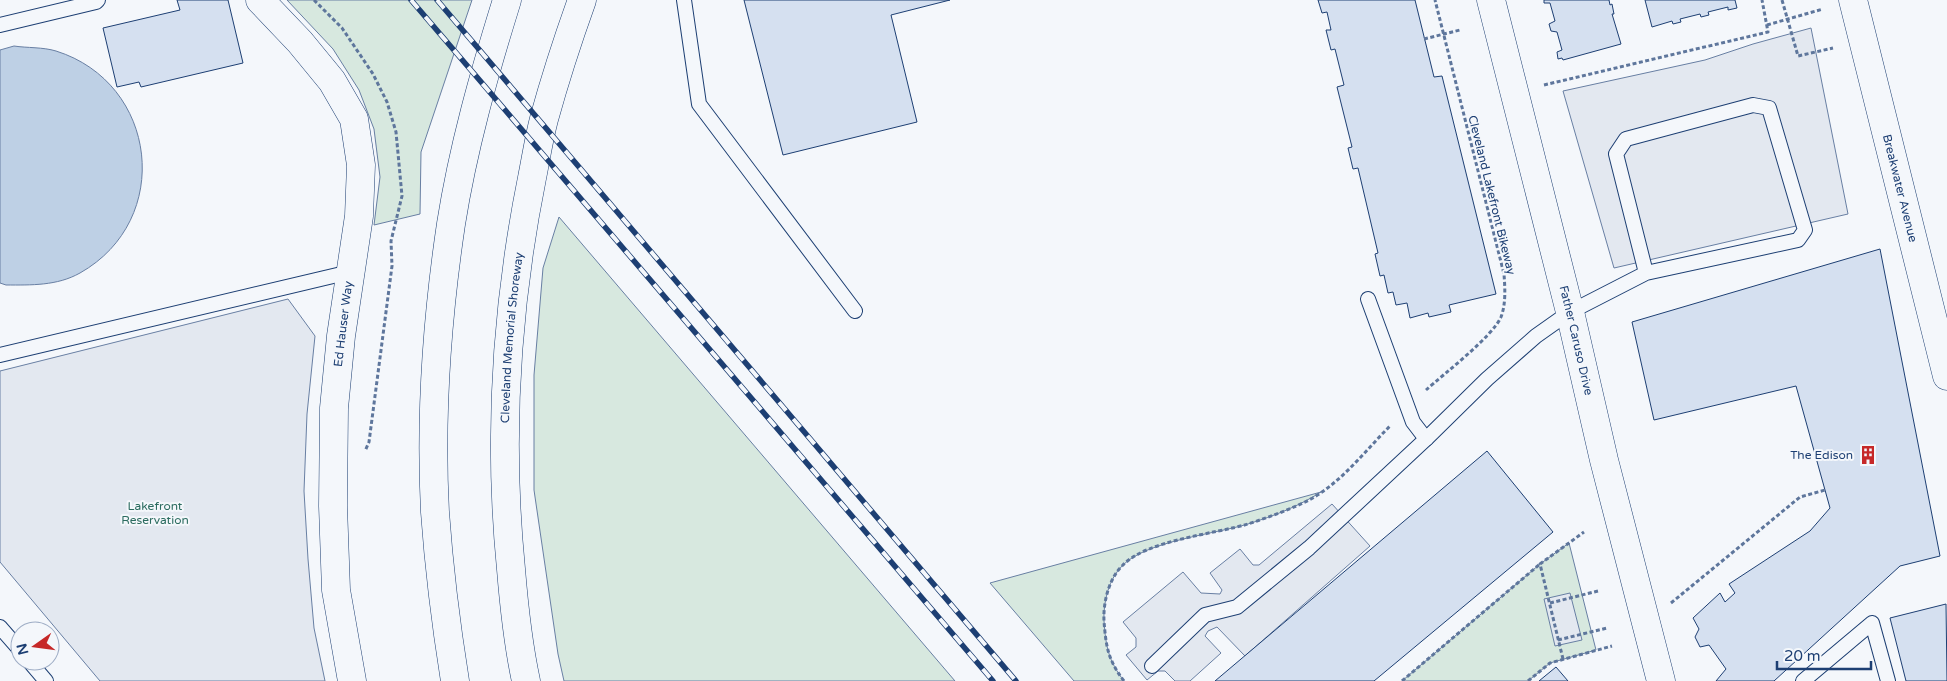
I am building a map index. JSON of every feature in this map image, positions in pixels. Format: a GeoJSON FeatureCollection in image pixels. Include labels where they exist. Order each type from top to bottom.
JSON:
{"type":"FeatureCollection","features":[{"type":"Feature","properties":{"kind":"main road","name":"Ed Hauser Way"},"geometry":{"type":"LineString","coordinates":[[260,0],[300,42],[332,81],[354,119],[361,165],[359,216],[350,272],[334,408],[333,506],[336,590],[352,681]]}},
{"type":"Feature","properties":{"kind":"main road"},"geometry":{"type":"LineString","coordinates":[[455,681],[446,623],[435,510],[436,394],[439,338],[451,224],[462,167],[477,103],[507,0]]}},
{"type":"Feature","properties":{"kind":"main road","name":"Cleveland Memorial Shoreway"},"geometry":{"type":"LineString","coordinates":[[526,681],[516,620],[505,508],[505,406],[508,332],[521,234],[544,121],[582,0]]}},
{"type":"Feature","properties":{"kind":"main road","name":"Father Caruso Drive"},"geometry":{"type":"LineString","coordinates":[[1491,0],[1570,312],[1604,460],[1661,681]]}},
{"type":"Feature","properties":{"kind":"main road","name":"Breakwater Avenue"},"geometry":{"type":"LineString","coordinates":[[1853,0],[1947,376]]}},
{"type":"Feature","properties":{"kind":"lane"},"geometry":{"type":"LineString","coordinates":[[0,25],[98,0]]}},
{"type":"Feature","properties":{"kind":"lane"},"geometry":{"type":"LineString","coordinates":[[684,0],[699,104],[855,310]]}},
{"type":"Feature","properties":{"kind":"lane"},"geometry":{"type":"LineString","coordinates":[[1152,666],[1205,615],[1237,607],[1309,548],[1426,439],[1487,379],[1536,336],[1570,312],[1646,273],[1798,240],[1805,230],[1769,108],[1753,104],[1626,139],[1616,154],[1646,273]]}},
{"type":"Feature","properties":{"kind":"lane"},"geometry":{"type":"LineString","coordinates":[[0,355],[350,272]]}},
{"type":"Feature","properties":{"kind":"lane"},"geometry":{"type":"LineString","coordinates":[[1368,300],[1413,422],[1426,439]]}},
{"type":"Feature","properties":{"kind":"lane"},"geometry":{"type":"LineString","coordinates":[[1803,681],[1872,623],[1888,681]]}},
{"type":"Feature","properties":{"kind":"lane"},"geometry":{"type":"LineString","coordinates":[[0,627],[10,638]]}},
{"type":"Feature","properties":{"kind":"lane"},"geometry":{"type":"LineString","coordinates":[[38,671],[46,681]]}},
{"type":"Feature","properties":{"kind":"path","name":"Cleveland Lakefront Bikeway"},"geometry":{"type":"LineString","coordinates":[[1422,394],[1492,329],[1501,316],[1505,296],[1504,274],[1435,0]]}},
{"type":"Feature","properties":{"kind":"path"},"geometry":{"type":"LineString","coordinates":[[1543,85],[1768,32],[1762,0]]}},
{"type":"Feature","properties":{"kind":"path"},"geometry":{"type":"LineString","coordinates":[[1782,0],[1798,56],[1833,48]]}},
{"type":"Feature","properties":{"kind":"path"},"geometry":{"type":"LineString","coordinates":[[1767,25],[1823,9]]}},
{"type":"Feature","properties":{"kind":"path"},"geometry":{"type":"LineString","coordinates":[[1424,39],[1460,30]]}},
{"type":"Feature","properties":{"kind":"path"},"geometry":{"type":"LineString","coordinates":[[1124,681],[1112,664],[1106,641],[1104,613],[1109,587],[1122,565],[1141,552],[1248,524],[1283,512],[1310,499],[1330,486],[1387,428]]}},
{"type":"Feature","properties":{"kind":"path"},"geometry":{"type":"LineString","coordinates":[[1671,604],[1800,497],[1825,490]]}},
{"type":"Feature","properties":{"kind":"path"},"geometry":{"type":"LineString","coordinates":[[1402,681],[1540,564],[1584,532]]}},
{"type":"Feature","properties":{"kind":"path"},"geometry":{"type":"LineString","coordinates":[[1540,564],[1563,659]]}},
{"type":"Feature","properties":{"kind":"path"},"geometry":{"type":"LineString","coordinates":[[1550,604],[1598,591]]}},
{"type":"Feature","properties":{"kind":"path"},"geometry":{"type":"LineString","coordinates":[[1558,640],[1608,628]]}},
{"type":"Feature","properties":{"kind":"path"},"geometry":{"type":"LineString","coordinates":[[1528,681],[1550,663],[1612,646]]}},
{"type":"Feature","properties":{"kind":"shaded area"},"geometry":{"type":"Polygon","coordinates":[[[287,0],[472,0],[421,152],[420,214],[374,225],[380,177],[374,129],[359,90],[333,49],[287,0]]]}},
{"type":"Feature","properties":{"kind":"shaded area"},"geometry":{"type":"Polygon","coordinates":[[[1811,28],[1848,214],[1614,268],[1563,91],[1705,60],[1811,28]]]}},
{"type":"Feature","properties":{"kind":"shaded area"},"geometry":{"type":"Polygon","coordinates":[[[559,217],[955,681],[564,681],[558,654],[534,490],[534,375],[543,268],[559,217]]]}},
{"type":"Feature","properties":{"kind":"shaded area","name":"Lakefront Reservation"},"geometry":{"type":"Polygon","coordinates":[[[288,299],[315,336],[307,414],[304,491],[314,628],[325,681],[100,681],[60,633],[60,621],[50,621],[0,562],[0,371],[288,299]]]}},
{"type":"Feature","properties":{"kind":"shaded area"},"geometry":{"type":"Polygon","coordinates":[[[1321,492],[1295,506],[1258,521],[1164,544],[1134,557],[1123,565],[1118,570],[1108,591],[1104,621],[1111,660],[1124,681],[1074,681],[990,583],[1321,492]]]}},
{"type":"Feature","properties":{"kind":"shaded area"},"geometry":{"type":"Polygon","coordinates":[[[1332,504],[1370,546],[1245,656],[1217,627],[1208,631],[1205,636],[1221,653],[1190,681],[1175,681],[1165,671],[1158,671],[1147,680],[1126,655],[1136,647],[1136,638],[1123,622],[1183,572],[1201,593],[1220,594],[1222,590],[1210,573],[1240,549],[1253,565],[1259,565],[1332,504]]]}},
{"type":"Feature","properties":{"kind":"shaded area"},"geometry":{"type":"Polygon","coordinates":[[[1569,543],[1596,650],[1550,663],[1528,681],[1402,681],[1540,564],[1569,543]]]}},
{"type":"Feature","properties":{"kind":"shaded area"},"geometry":{"type":"Polygon","coordinates":[[[1570,593],[1582,640],[1555,646],[1544,599],[1570,593]]]}},
{"type":"Feature","properties":{"kind":"water"},"geometry":{"type":"Polygon","coordinates":[[[14,46],[56,51],[90,68],[116,92],[133,121],[142,154],[141,188],[130,220],[110,250],[80,273],[53,283],[6,285],[0,283],[0,50],[14,46]]]}},
{"type":"Feature","properties":{"kind":"building"},"geometry":{"type":"Polygon","coordinates":[[[177,0],[228,0],[243,63],[141,87],[139,82],[117,87],[103,28],[180,10],[177,0]]]}},
{"type":"Feature","properties":{"kind":"building"},"geometry":{"type":"Polygon","coordinates":[[[744,0],[950,0],[891,15],[917,122],[783,155],[744,0]]]}},
{"type":"Feature","properties":{"kind":"building"},"geometry":{"type":"Polygon","coordinates":[[[1318,0],[1415,0],[1434,77],[1442,76],[1496,294],[1449,305],[1451,312],[1429,317],[1428,313],[1410,318],[1407,303],[1396,305],[1393,292],[1388,293],[1384,275],[1380,276],[1375,254],[1378,253],[1358,168],[1353,169],[1348,148],[1352,147],[1337,87],[1344,85],[1335,49],[1331,50],[1326,30],[1331,30],[1327,12],[1322,13],[1318,0]]]}},
{"type":"Feature","properties":{"kind":"building"},"geometry":{"type":"Polygon","coordinates":[[[1544,0],[1609,0],[1610,5],[1612,4],[1614,14],[1612,14],[1621,44],[1563,60],[1562,58],[1558,59],[1557,52],[1562,50],[1557,32],[1551,31],[1549,24],[1555,21],[1550,3],[1544,3],[1544,0]]]}},
{"type":"Feature","properties":{"kind":"building"},"geometry":{"type":"Polygon","coordinates":[[[1645,0],[1735,0],[1737,8],[1728,10],[1728,7],[1708,12],[1709,15],[1701,17],[1700,14],[1680,19],[1681,22],[1673,24],[1672,21],[1652,27],[1645,0]]]}},
{"type":"Feature","properties":{"kind":"building","name":"The Edison"},"geometry":{"type":"Polygon","coordinates":[[[1880,249],[1940,556],[1900,566],[1774,681],[1716,681],[1726,669],[1709,645],[1700,647],[1695,637],[1699,629],[1693,618],[1720,593],[1725,602],[1735,593],[1729,584],[1810,531],[1830,508],[1796,386],[1654,420],[1632,322],[1880,249]]]}},
{"type":"Feature","properties":{"kind":"building"},"geometry":{"type":"Polygon","coordinates":[[[1487,451],[1553,532],[1374,681],[1215,681],[1487,451]]]}},
{"type":"Feature","properties":{"kind":"building"},"geometry":{"type":"Polygon","coordinates":[[[1946,604],[1947,681],[1906,681],[1890,618],[1946,604]]]}},
{"type":"Feature","properties":{"kind":"building"},"geometry":{"type":"Polygon","coordinates":[[[1556,667],[1568,681],[1539,681],[1556,667]]]}},
{"type":"Feature","properties":{"kind":"railway"},"geometry":{"type":"LineString","coordinates":[[411,0],[993,681]]}},
{"type":"Feature","properties":{"kind":"railway"},"geometry":{"type":"LineString","coordinates":[[437,0],[1016,681]]}},
{"type":"Feature","properties":{"kind":"place","name":"The Edison"},"geometry":{"type":"Point","coordinates":[1868,455]}}]}
